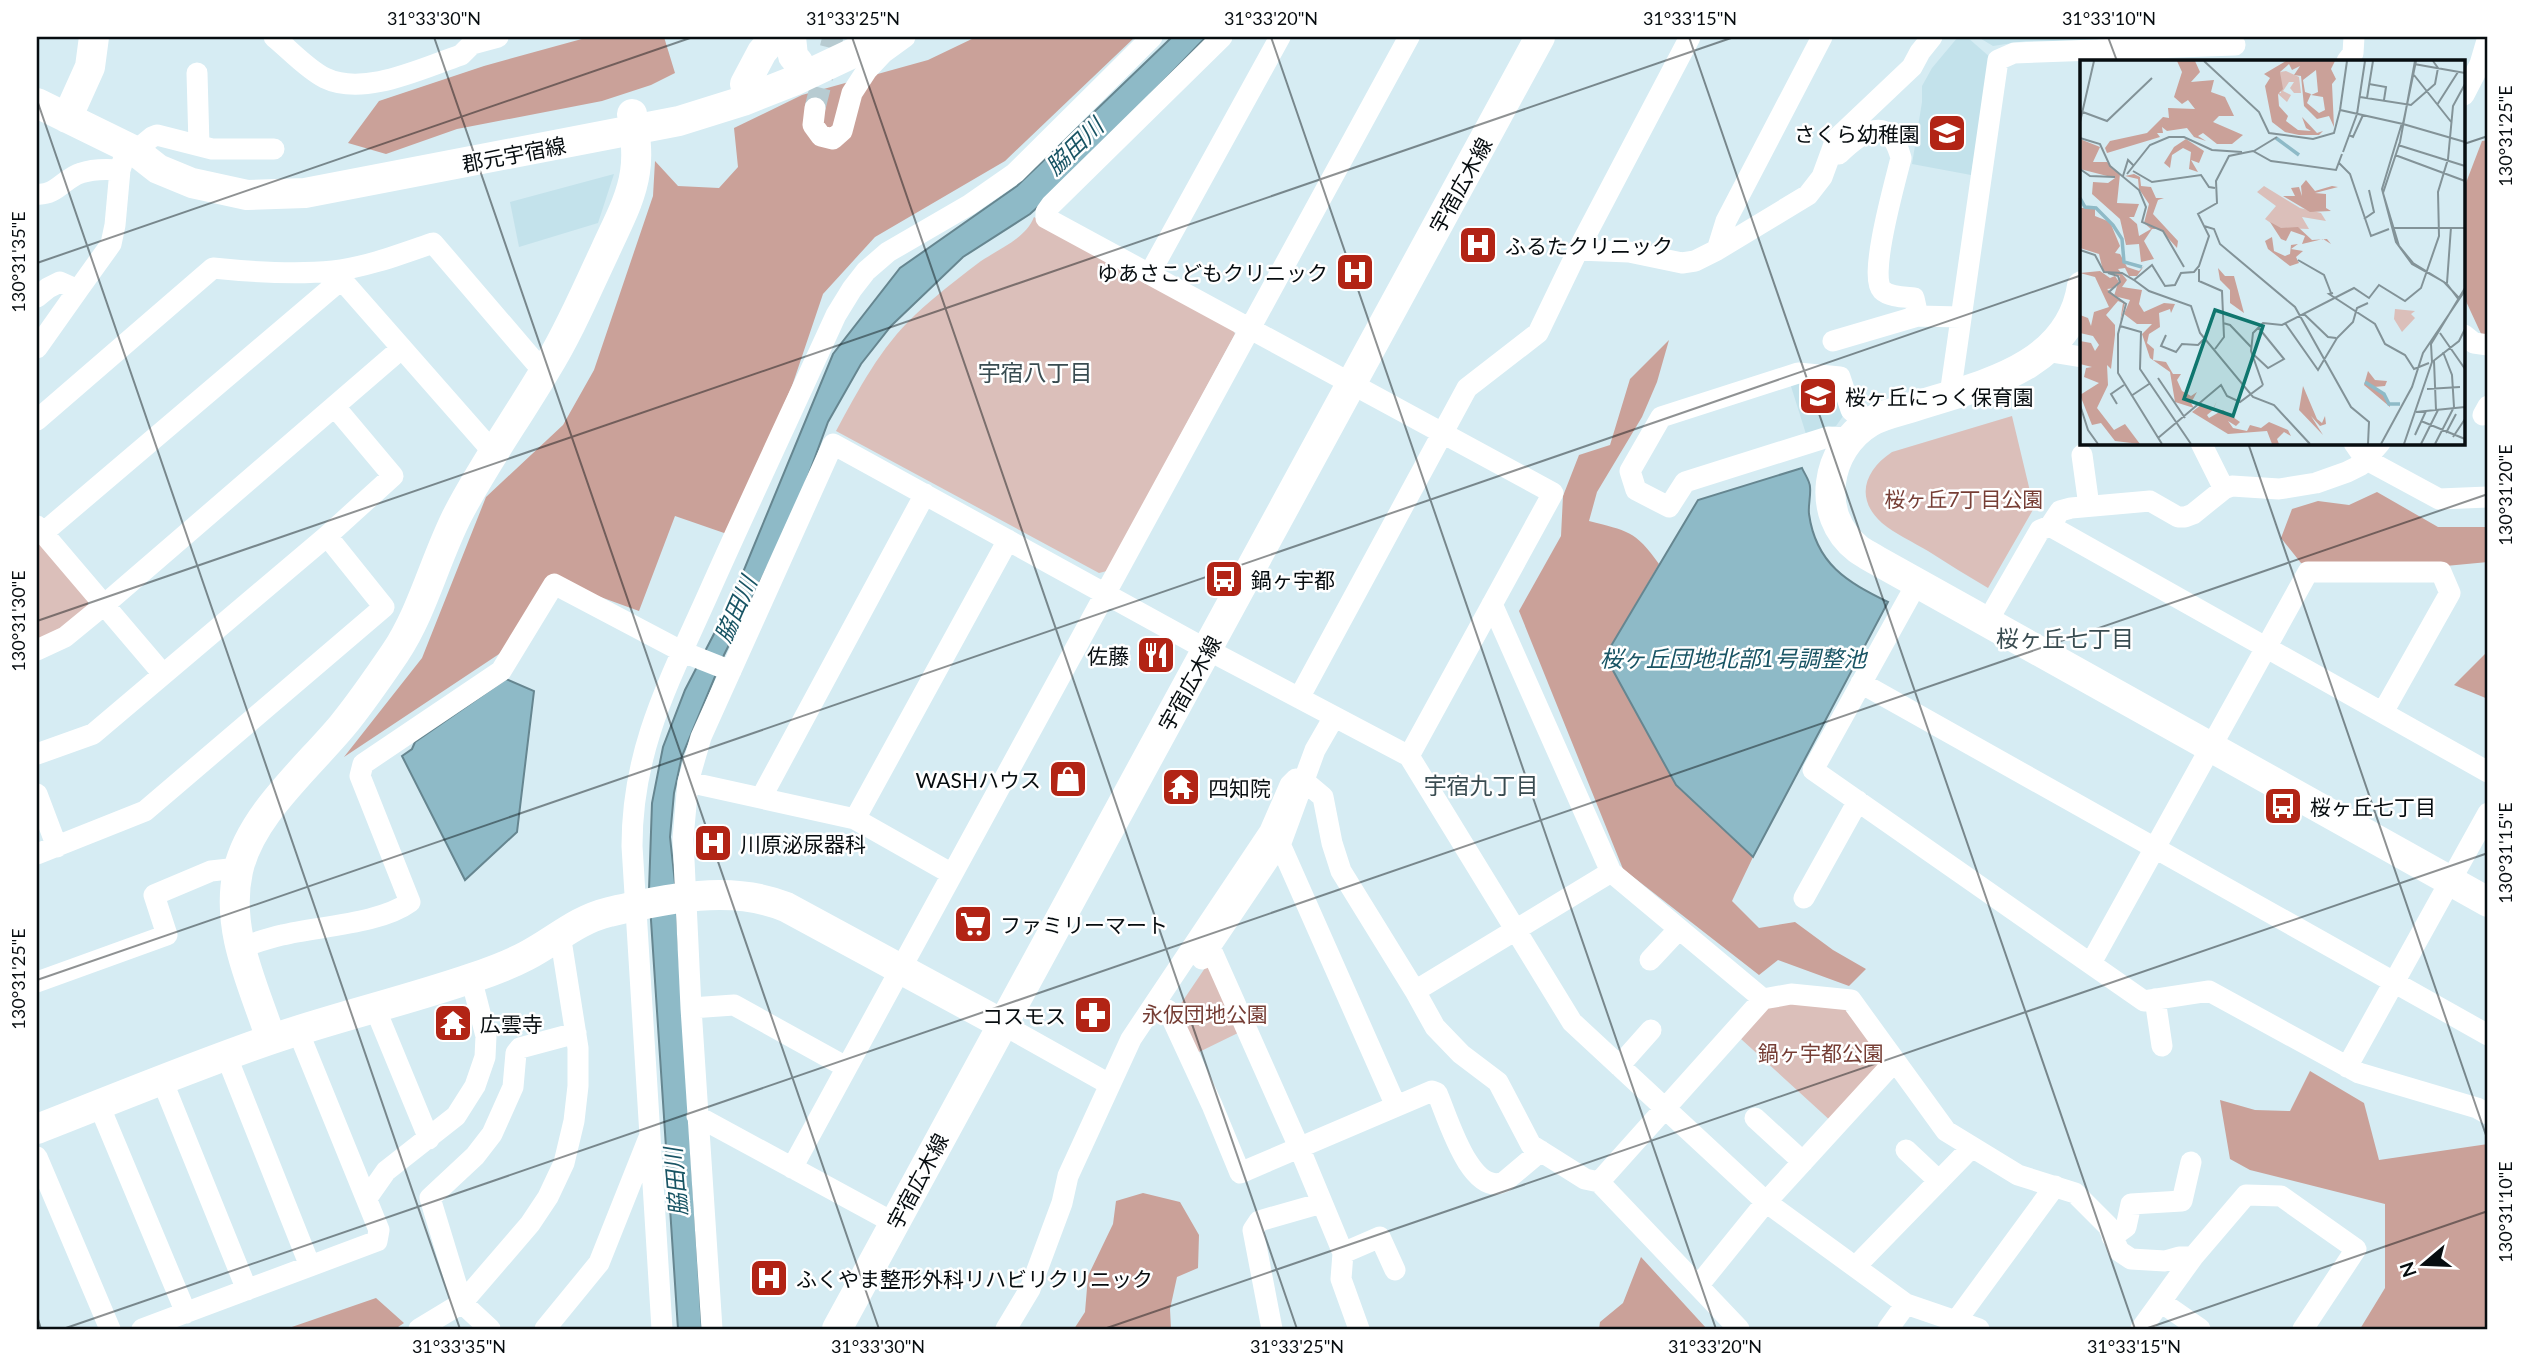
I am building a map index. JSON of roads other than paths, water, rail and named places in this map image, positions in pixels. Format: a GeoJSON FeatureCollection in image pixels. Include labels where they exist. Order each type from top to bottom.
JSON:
{"type":"FeatureCollection","features":[{"type":"Feature","properties":{"kind":"street"},"geometry":{"type":"LineString","coordinates":[[67,118],[90,67],[94,37]]}},
{"type":"Feature","properties":{"kind":"street"},"geometry":{"type":"LineString","coordinates":[[274,37],[324,77],[366,85],[461,55],[467,41],[498,37]]}},
{"type":"Feature","properties":{"kind":"street"},"geometry":{"type":"LineString","coordinates":[[745,84],[762,52],[775,37]]}},
{"type":"Feature","properties":{"kind":"street","name":"郡元宇宿線"},"geometry":{"type":"LineString","coordinates":[[37,103],[67,118],[127,156],[192,183],[247,195],[274,195],[347,186],[633,122],[745,84],[794,50],[844,47],[887,37]]}},
{"type":"Feature","properties":{"kind":"street"},"geometry":{"type":"LineString","coordinates":[[815,108],[813,125],[821,136],[833,139],[842,131],[852,93],[867,70],[883,53],[905,37]]}},
{"type":"Feature","properties":{"kind":"street"},"geometry":{"type":"LineString","coordinates":[[662,1329],[638,907],[632,846],[635,787],[650,726],[687,653],[836,315],[852,289],[866,271],[888,252],[970,205],[1015,173],[1152,37]]}},
{"type":"Feature","properties":{"kind":"street"},"geometry":{"type":"LineString","coordinates":[[1222,37],[1046,212],[1046,218],[1553,493],[1409,756]]}},
{"type":"Feature","properties":{"kind":"street"},"geometry":{"type":"LineString","coordinates":[[1150,274],[1280,37]]}},
{"type":"Feature","properties":{"kind":"street"},"geometry":{"type":"LineString","coordinates":[[792,1168],[1409,37]]}},
{"type":"Feature","properties":{"kind":"street","name":"宇宿広木線"},"geometry":{"type":"LineString","coordinates":[[837,1329],[1541,37]]}},
{"type":"Feature","properties":{"kind":"street"},"geometry":{"type":"LineString","coordinates":[[1299,698],[1467,388],[1538,333],[1578,250],[1690,37]]}},
{"type":"Feature","properties":{"kind":"street"},"geometry":{"type":"LineString","coordinates":[[1717,250],[1726,221],[1822,37]]}},
{"type":"Feature","properties":{"kind":"street"},"geometry":{"type":"LineString","coordinates":[[1578,250],[1629,252],[1682,263],[1695,261],[1717,250],[1808,195],[1822,177],[1836,139],[1912,68],[1920,52],[1933,37]]}},
{"type":"Feature","properties":{"kind":"street"},"geometry":{"type":"LineString","coordinates":[[2466,91],[2480,64],[2488,37]]}},
{"type":"Feature","properties":{"kind":"street","name":"郡元宇宿線"},"geometry":{"type":"LineString","coordinates":[[633,122],[679,121],[743,102],[844,47]]}},
{"type":"Feature","properties":{"kind":"street"},"geometry":{"type":"LineString","coordinates":[[1950,395],[1998,60],[2014,53],[2235,48]]}},
{"type":"Feature","properties":{"kind":"street"},"geometry":{"type":"LineString","coordinates":[[197,73],[199,145]]}},
{"type":"Feature","properties":{"kind":"street"},"geometry":{"type":"LineString","coordinates":[[142,1329],[377,1241],[379,1230],[367,1198],[240,948],[233,907],[239,868],[253,832],[344,723],[395,652],[409,629],[456,517],[547,369],[578,310],[632,189],[637,153],[633,122]]}},
{"type":"Feature","properties":{"kind":"street"},"geometry":{"type":"LineString","coordinates":[[1827,164],[1857,137],[1876,130],[1886,131],[1898,145],[1901,158],[1879,253],[1878,279],[1880,288],[1885,293],[1914,298],[1918,316]]}},
{"type":"Feature","properties":{"kind":"street"},"geometry":{"type":"LineString","coordinates":[[37,194],[52,192],[66,180],[82,172],[108,169],[158,135],[212,149],[274,149]]}},
{"type":"Feature","properties":{"kind":"street"},"geometry":{"type":"LineString","coordinates":[[37,348],[111,244],[127,156]]}},
{"type":"Feature","properties":{"kind":"street"},"geometry":{"type":"LineString","coordinates":[[37,420],[213,268],[338,275],[433,243],[535,362],[547,369]]}},
{"type":"Feature","properties":{"kind":"street"},"geometry":{"type":"LineString","coordinates":[[338,275],[494,453]]}},
{"type":"Feature","properties":{"kind":"street"},"geometry":{"type":"LineString","coordinates":[[163,674],[40,529],[338,275]]}},
{"type":"Feature","properties":{"kind":"street"},"geometry":{"type":"LineString","coordinates":[[37,297],[60,282],[78,290]]}},
{"type":"Feature","properties":{"kind":"street"},"geometry":{"type":"LineString","coordinates":[[1858,431],[1840,377],[1798,373],[1661,417],[1629,471],[1636,490],[1669,507],[1685,482],[1828,437],[1858,431],[1885,416],[2024,368],[2061,334],[2074,311],[2080,292]]}},
{"type":"Feature","properties":{"kind":"street"},"geometry":{"type":"LineString","coordinates":[[1833,341],[1918,316],[1961,317]]}},
{"type":"Feature","properties":{"kind":"street"},"geometry":{"type":"LineString","coordinates":[[37,650],[65,637],[104,605],[401,348]]}},
{"type":"Feature","properties":{"kind":"street"},"geometry":{"type":"LineString","coordinates":[[2045,351],[2080,357]]}},
{"type":"Feature","properties":{"kind":"street"},"geometry":{"type":"LineString","coordinates":[[37,754],[93,734],[327,536],[393,476],[335,407]]}},
{"type":"Feature","properties":{"kind":"street"},"geometry":{"type":"LineString","coordinates":[[1858,431],[1833,466],[1830,501],[1843,532],[1856,548],[2488,902]]}},
{"type":"Feature","properties":{"kind":"street"},"geometry":{"type":"LineString","coordinates":[[712,1329],[682,898],[688,782],[701,737],[727,669],[833,444],[1208,650],[1409,756],[1572,1022],[1766,1202],[1906,1304],[1979,1329]]}},
{"type":"Feature","properties":{"kind":"street"},"geometry":{"type":"LineString","coordinates":[[2202,444],[2224,489]]}},
{"type":"Feature","properties":{"kind":"street"},"geometry":{"type":"LineString","coordinates":[[2359,451],[2377,444]]}},
{"type":"Feature","properties":{"kind":"street"},"geometry":{"type":"LineString","coordinates":[[1987,622],[2040,530],[2050,526],[2060,511],[2150,502],[2178,517],[2185,517],[2232,486],[2279,489],[2300,486],[2347,472],[2361,465],[2359,451]]}},
{"type":"Feature","properties":{"kind":"street"},"geometry":{"type":"LineString","coordinates":[[2359,451],[2439,499],[2488,497]]}},
{"type":"Feature","properties":{"kind":"street"},"geometry":{"type":"LineString","coordinates":[[2082,456],[2090,506]]}},
{"type":"Feature","properties":{"kind":"street"},"geometry":{"type":"LineString","coordinates":[[761,798],[925,494]]}},
{"type":"Feature","properties":{"kind":"street"},"geometry":{"type":"LineString","coordinates":[[2050,526],[2488,772]]}},
{"type":"Feature","properties":{"kind":"street"},"geometry":{"type":"LineString","coordinates":[[37,794],[47,850],[145,811],[384,607],[327,536]]}},
{"type":"Feature","properties":{"kind":"street"},"geometry":{"type":"LineString","coordinates":[[855,819],[1008,540]]}},
{"type":"Feature","properties":{"kind":"street"},"geometry":{"type":"LineString","coordinates":[[2091,963],[2308,572],[2441,572],[2450,593],[2383,712]]}},
{"type":"Feature","properties":{"kind":"street"},"geometry":{"type":"LineString","coordinates":[[1917,583],[1813,770],[2144,1000],[2209,991],[2359,1073],[2477,1108],[2488,1114]]}},
{"type":"Feature","properties":{"kind":"street"},"geometry":{"type":"LineString","coordinates":[[240,948],[283,934],[368,918],[403,907],[410,902],[360,776],[363,764],[501,671],[554,584],[687,653],[727,669]]}},
{"type":"Feature","properties":{"kind":"street"},"geometry":{"type":"LineString","coordinates":[[1492,604],[1611,872],[1763,999]]}},
{"type":"Feature","properties":{"kind":"street"},"geometry":{"type":"LineString","coordinates":[[1861,683],[2488,1035]]}},
{"type":"Feature","properties":{"kind":"street"},"geometry":{"type":"LineString","coordinates":[[1105,1130],[1135,1057],[1280,844],[1315,750],[1334,717]]}},
{"type":"Feature","properties":{"kind":"street"},"geometry":{"type":"LineString","coordinates":[[1006,1329],[1030,1289],[1062,1203],[1068,1176],[1131,1039],[1270,831],[1290,785],[1297,779],[1304,781],[1323,797],[1332,843],[1342,871],[1434,1027],[1461,1054],[1499,1082],[1531,1145],[1585,1179],[1599,1182],[1739,1329]]}},
{"type":"Feature","properties":{"kind":"street"},"geometry":{"type":"LineString","coordinates":[[688,782],[855,819],[952,874]]}},
{"type":"Feature","properties":{"kind":"street"},"geometry":{"type":"LineString","coordinates":[[1804,898],[1858,801]]}},
{"type":"Feature","properties":{"kind":"street"},"geometry":{"type":"LineString","coordinates":[[2347,1067],[2488,813]]}},
{"type":"Feature","properties":{"kind":"street"},"geometry":{"type":"LineString","coordinates":[[1280,844],[1396,1106]]}},
{"type":"Feature","properties":{"kind":"street"},"geometry":{"type":"LineString","coordinates":[[37,982],[167,935],[154,895],[211,871],[239,868]]}},
{"type":"Feature","properties":{"kind":"street"},"geometry":{"type":"LineString","coordinates":[[1415,991],[1611,872]]}},
{"type":"Feature","properties":{"kind":"street"},"geometry":{"type":"LineString","coordinates":[[37,1129],[226,1055],[471,978],[527,956],[592,917],[682,898],[714,895],[768,900],[807,918],[1109,1084]]}},
{"type":"Feature","properties":{"kind":"street"},"geometry":{"type":"LineString","coordinates":[[1650,960],[1679,929]]}},
{"type":"Feature","properties":{"kind":"street"},"geometry":{"type":"LineString","coordinates":[[419,1329],[462,1303],[530,1224],[548,1197],[564,1163],[574,1121],[578,1086],[576,1033],[560,934]]}},
{"type":"Feature","properties":{"kind":"street"},"geometry":{"type":"LineString","coordinates":[[1210,947],[1343,1253],[1341,1279],[1359,1329]]}},
{"type":"Feature","properties":{"kind":"street"},"geometry":{"type":"LineString","coordinates":[[367,1198],[386,1171],[429,1139],[464,1106],[475,1086],[485,1057],[486,1035],[471,978]]}},
{"type":"Feature","properties":{"kind":"street"},"geometry":{"type":"LineString","coordinates":[[1599,1182],[1763,999],[1791,994],[1850,1000],[1946,1131],[2018,1175],[2075,1193],[2108,1226],[2119,1251],[2131,1259],[2165,1261],[2193,1257]]}},
{"type":"Feature","properties":{"kind":"street"},"geometry":{"type":"LineString","coordinates":[[2155,999],[2162,1046]]}},
{"type":"Feature","properties":{"kind":"street"},"geometry":{"type":"LineString","coordinates":[[691,1008],[734,1005],[846,1067]]}},
{"type":"Feature","properties":{"kind":"street"},"geometry":{"type":"LineString","coordinates":[[374,1008],[429,1139]]}},
{"type":"Feature","properties":{"kind":"street"},"geometry":{"type":"LineString","coordinates":[[1168,1010],[1240,1173],[1432,1091],[1437,1093],[1469,1168],[1486,1182],[1499,1185],[1541,1151]]}},
{"type":"Feature","properties":{"kind":"street"},"geometry":{"type":"LineString","coordinates":[[1619,1066],[1651,1030]]}},
{"type":"Feature","properties":{"kind":"street"},"geometry":{"type":"LineString","coordinates":[[490,1329],[462,1303],[430,1198],[475,1156],[492,1134],[513,1087],[516,1053],[520,1048],[576,1033]]}},
{"type":"Feature","properties":{"kind":"street"},"geometry":{"type":"LineString","coordinates":[[226,1055],[310,1266]]}},
{"type":"Feature","properties":{"kind":"street"},"geometry":{"type":"LineString","coordinates":[[1698,1286],[1766,1202],[1895,1061]]}},
{"type":"Feature","properties":{"kind":"street"},"geometry":{"type":"LineString","coordinates":[[162,1080],[247,1290]]}},
{"type":"Feature","properties":{"kind":"street"},"geometry":{"type":"LineString","coordinates":[[99,1105],[186,1313]]}},
{"type":"Feature","properties":{"kind":"street"},"geometry":{"type":"LineString","coordinates":[[698,1116],[894,1223]]}},
{"type":"Feature","properties":{"kind":"street"},"geometry":{"type":"LineString","coordinates":[[1755,1118],[1803,1162]]}},
{"type":"Feature","properties":{"kind":"street"},"geometry":{"type":"LineString","coordinates":[[545,1329],[599,1263],[650,1135]]}},
{"type":"Feature","properties":{"kind":"street"},"geometry":{"type":"LineString","coordinates":[[1855,1267],[1972,1147]]}},
{"type":"Feature","properties":{"kind":"street"},"geometry":{"type":"LineString","coordinates":[[1906,1150],[1939,1181]]}},
{"type":"Feature","properties":{"kind":"street"},"geometry":{"type":"LineString","coordinates":[[37,1157],[110,1329]]}},
{"type":"Feature","properties":{"kind":"street"},"geometry":{"type":"LineString","coordinates":[[2112,1237],[2126,1227],[2132,1204],[2182,1201],[2191,1162]]}},
{"type":"Feature","properties":{"kind":"street"},"geometry":{"type":"LineString","coordinates":[[1956,1321],[2055,1186]]}},
{"type":"Feature","properties":{"kind":"street"},"geometry":{"type":"LineString","coordinates":[[2141,1329],[2193,1257],[2246,1195],[2281,1196],[2356,1249],[2303,1329]]}},
{"type":"Feature","properties":{"kind":"street"},"geometry":{"type":"LineString","coordinates":[[1272,1329],[1253,1230],[1259,1221],[1322,1203]]}},
{"type":"Feature","properties":{"kind":"street"},"geometry":{"type":"LineString","coordinates":[[1343,1253],[1380,1237],[1395,1270]]}},
{"type":"Feature","properties":{"kind":"street"},"geometry":{"type":"LineString","coordinates":[[2161,1302],[2200,1329]]}},
{"type":"Feature","properties":{"kind":"street"},"geometry":{"type":"LineString","coordinates":[[1888,1329],[1906,1304]]}},
{"type":"Feature","properties":{"kind":"water","name":"脇田川"},"geometry":{"type":"Polygon","coordinates":[[[1172,37],[1206,37],[1071,177],[1030,214],[963,257],[891,326],[861,364],[828,422],[796,509],[724,655],[682,756],[674,793],[670,837],[702,1329],[678,1329],[649,890],[652,803],[663,747],[685,690],[732,599],[833,354],[900,268],[1017,186],[1172,37]]]}},
{"type":"Feature","properties":{"kind":"water","name":"桜ヶ丘団地北部1号調整池"},"geometry":{"type":"Polygon","coordinates":[[[1802,468],[1810,485],[1809,514],[1813,531],[1826,559],[1847,579],[1888,602],[1753,857],[1676,785],[1605,656],[1698,500],[1802,468]]]}},
{"type":"Feature","properties":{"kind":"water"},"geometry":{"type":"Polygon","coordinates":[[[506,679],[534,691],[517,832],[465,880],[402,756],[412,749],[415,742],[506,679]]]}},
{"type":"Feature","properties":{"kind":"tunnel"},"geometry":{"type":"LineString","coordinates":[[815,108],[833,37]]}},
{"type":"Feature","properties":{"kind":"place","name":"さくら幼稚園"},"geometry":{"type":"Point","coordinates":[1947,133]}},
{"type":"Feature","properties":{"kind":"place","name":"ふるたクリニック"},"geometry":{"type":"Point","coordinates":[1478,245]}},
{"type":"Feature","properties":{"kind":"place","name":"ゆあさこどもクリニック"},"geometry":{"type":"Point","coordinates":[1355,272]}},
{"type":"Feature","properties":{"kind":"place","name":"桜ヶ丘にっく保育園"},"geometry":{"type":"Point","coordinates":[1818,396]}},
{"type":"Feature","properties":{"kind":"place","name":"鍋ヶ宇都"},"geometry":{"type":"Point","coordinates":[1224,579]}},
{"type":"Feature","properties":{"kind":"place","name":"佐藤"},"geometry":{"type":"Point","coordinates":[1156,655]}},
{"type":"Feature","properties":{"kind":"place","name":"WASHハウス"},"geometry":{"type":"Point","coordinates":[1068,779]}},
{"type":"Feature","properties":{"kind":"place","name":"四知院"},"geometry":{"type":"Point","coordinates":[1181,787]}},
{"type":"Feature","properties":{"kind":"place","name":"桜ヶ丘七丁目"},"geometry":{"type":"Point","coordinates":[2283,806]}},
{"type":"Feature","properties":{"kind":"place","name":"川原泌尿器科"},"geometry":{"type":"Point","coordinates":[713,843]}},
{"type":"Feature","properties":{"kind":"place","name":"ファミリーマート"},"geometry":{"type":"Point","coordinates":[973,924]}},
{"type":"Feature","properties":{"kind":"place","name":"コスモス"},"geometry":{"type":"Point","coordinates":[1093,1015]}},
{"type":"Feature","properties":{"kind":"place","name":"広雲寺"},"geometry":{"type":"Point","coordinates":[453,1023]}},
{"type":"Feature","properties":{"kind":"place","name":"ふくやま整形外科リハビリクリニック"},"geometry":{"type":"Point","coordinates":[769,1278]}},
{"type":"Feature","properties":{"kind":"district","name":"宇宿八丁目"},"geometry":{"type":"Point","coordinates":[1035,372]}},
{"type":"Feature","properties":{"kind":"district","name":"桜ヶ丘七丁目"},"geometry":{"type":"Point","coordinates":[2065,638]}},
{"type":"Feature","properties":{"kind":"district","name":"宇宿九丁目"},"geometry":{"type":"Point","coordinates":[1481,785]}},
{"type":"Feature","properties":{"kind":"park label","name":"桜ヶ丘7丁目公園"},"geometry":{"type":"Point","coordinates":[1964,498]}},
{"type":"Feature","properties":{"kind":"park label","name":"永仮団地公園"},"geometry":{"type":"Point","coordinates":[1205,1013]}},
{"type":"Feature","properties":{"kind":"park label","name":"鍋ヶ宇都公園"},"geometry":{"type":"Point","coordinates":[1821,1052]}}]}
